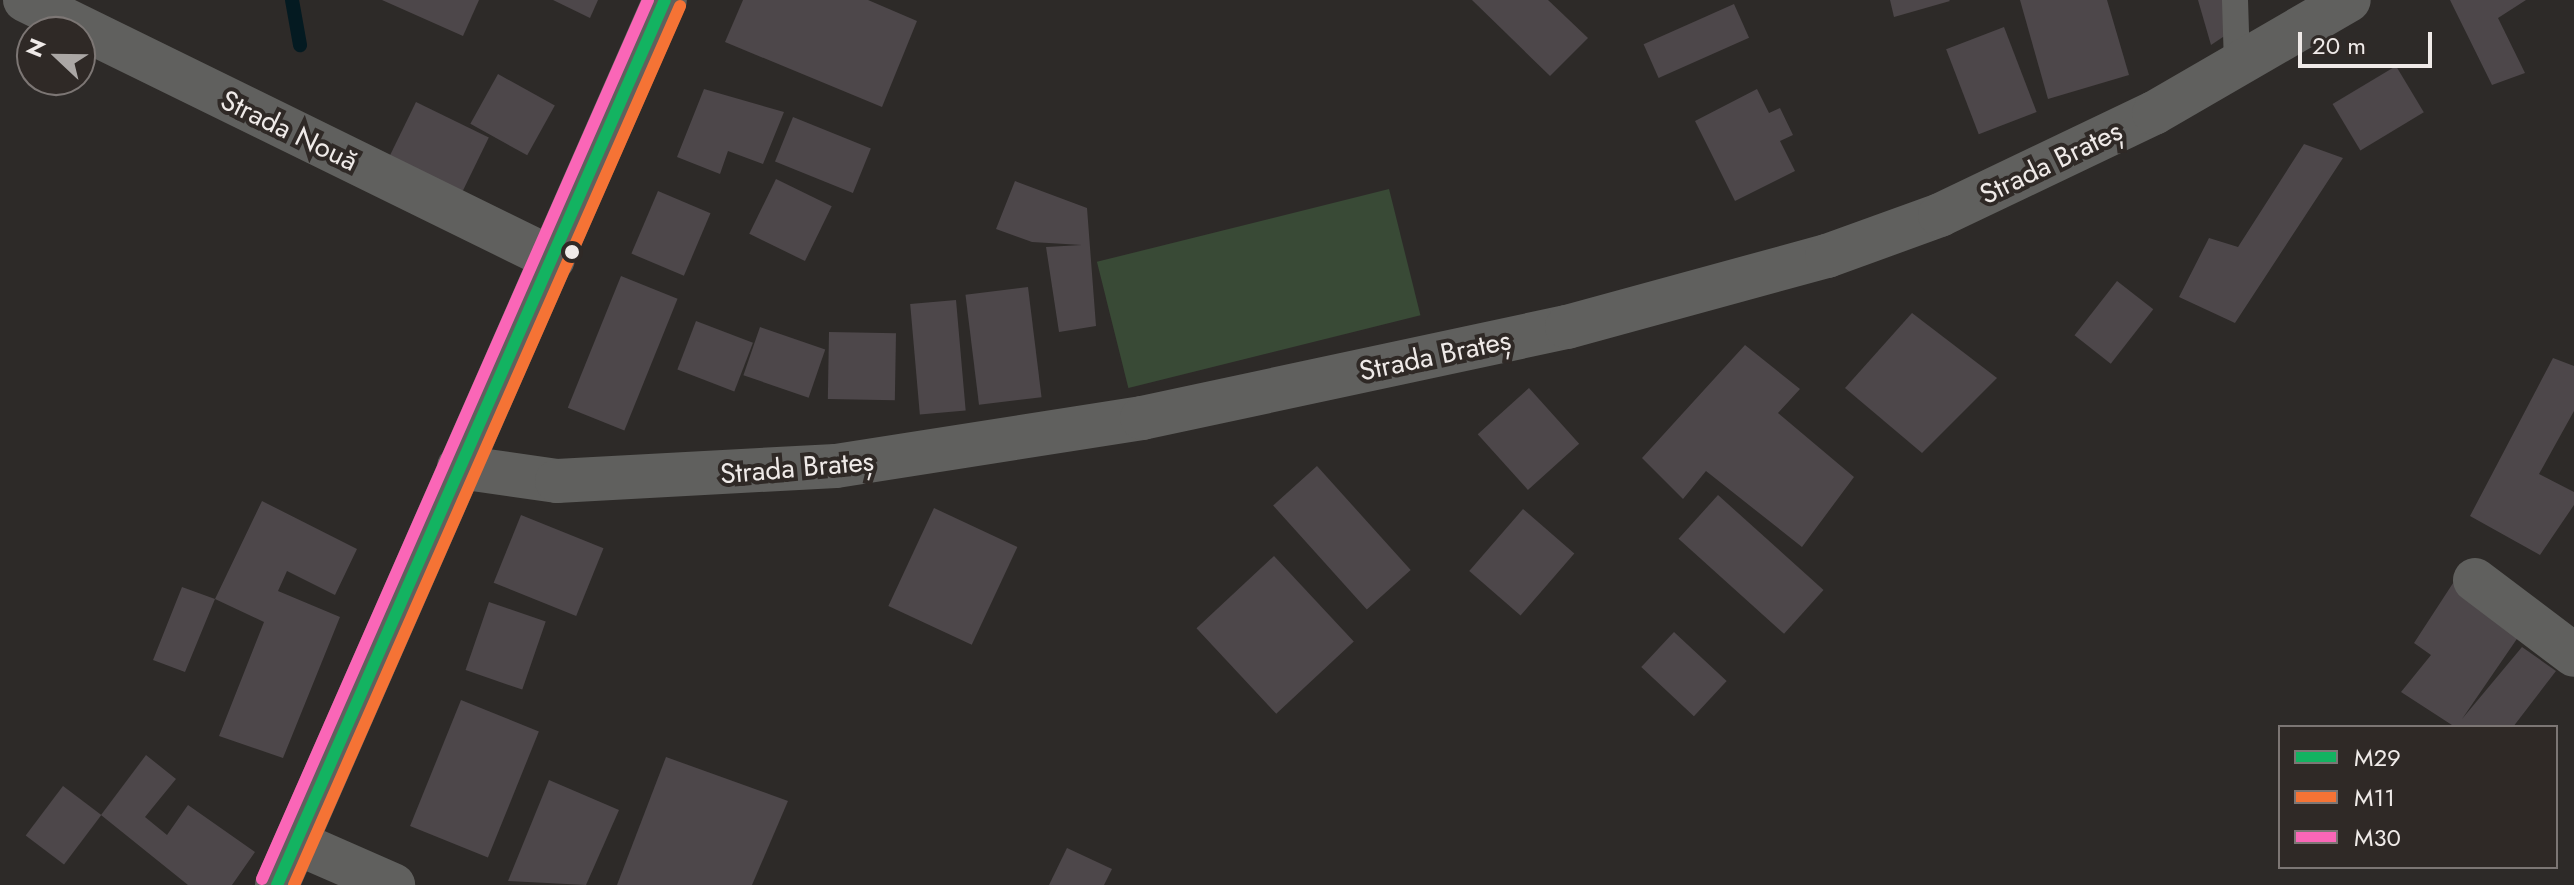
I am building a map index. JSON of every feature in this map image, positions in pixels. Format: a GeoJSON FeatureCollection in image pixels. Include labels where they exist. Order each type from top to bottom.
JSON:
{"type":"FeatureCollection","features":[{"type":"Feature","properties":{"kind":"street","name":"Strada Nouă"},"geometry":{"type":"LineString","coordinates":[[25,0],[553,259]]}},
{"type":"Feature","properties":{"kind":"street"},"geometry":{"type":"LineString","coordinates":[[277,885],[665,0]]}},
{"type":"Feature","properties":{"kind":"street","name":"Strada Brateș"},"geometry":{"type":"LineString","coordinates":[[459,467],[571,481],[836,466],[1142,418],[1552,331],[1720,289],[1940,215],[2046,168],[2237,65],[2349,0]]}},
{"type":"Feature","properties":{"kind":"street"},"geometry":{"type":"LineString","coordinates":[[2475,580],[2574,655]]}},
{"type":"Feature","properties":{"kind":"street"},"geometry":{"type":"LineString","coordinates":[[297,843],[393,885]]}},
{"type":"Feature","properties":{"kind":"lane"},"geometry":{"type":"LineString","coordinates":[[2235,0],[2237,65]]}},
{"type":"Feature","properties":{"kind":"green space"},"geometry":{"type":"Polygon","coordinates":[[[1389,189],[1420,315],[1128,388],[1097,262],[1389,189]]]}},
{"type":"Feature","properties":{"kind":"building"},"geometry":{"type":"Polygon","coordinates":[[[382,0],[479,0],[463,36],[382,0]]]}},
{"type":"Feature","properties":{"kind":"building"},"geometry":{"type":"Polygon","coordinates":[[[553,0],[598,0],[590,18],[553,0]]]}},
{"type":"Feature","properties":{"kind":"building"},"geometry":{"type":"Polygon","coordinates":[[[743,0],[868,0],[917,21],[882,107],[725,42],[743,0]]]}},
{"type":"Feature","properties":{"kind":"building"},"geometry":{"type":"Polygon","coordinates":[[[1472,0],[1548,0],[1588,38],[1550,76],[1472,0]]]}},
{"type":"Feature","properties":{"kind":"building"},"geometry":{"type":"Polygon","coordinates":[[[1890,0],[1949,0],[1950,1],[1894,17],[1890,0]]]}},
{"type":"Feature","properties":{"kind":"building"},"geometry":{"type":"Polygon","coordinates":[[[2020,0],[2107,0],[2129,75],[2048,99],[2020,0]]]}},
{"type":"Feature","properties":{"kind":"building"},"geometry":{"type":"Polygon","coordinates":[[[2198,0],[2226,0],[2229,33],[2211,45],[2198,0]]]}},
{"type":"Feature","properties":{"kind":"building"},"geometry":{"type":"Polygon","coordinates":[[[2450,0],[2526,0],[2498,18],[2525,73],[2492,85],[2450,0]]]}},
{"type":"Feature","properties":{"kind":"building"},"geometry":{"type":"Polygon","coordinates":[[[1734,4],[1749,38],[1659,78],[1644,44],[1734,4]]]}},
{"type":"Feature","properties":{"kind":"building"},"geometry":{"type":"Polygon","coordinates":[[[2004,27],[2037,112],[1979,134],[1946,49],[2004,27]]]}},
{"type":"Feature","properties":{"kind":"building"},"geometry":{"type":"Polygon","coordinates":[[[2396,66],[2424,112],[2360,150],[2333,104],[2396,66]]]}},
{"type":"Feature","properties":{"kind":"building"},"geometry":{"type":"Polygon","coordinates":[[[498,74],[555,106],[527,155],[470,124],[498,74]]]}},
{"type":"Feature","properties":{"kind":"building"},"geometry":{"type":"Polygon","coordinates":[[[704,89],[784,112],[763,164],[728,151],[720,174],[677,157],[704,89]]]}},
{"type":"Feature","properties":{"kind":"building"},"geometry":{"type":"Polygon","coordinates":[[[1757,89],[1769,113],[1780,108],[1793,135],[1780,141],[1795,171],[1735,201],[1695,121],[1757,89]]]}},
{"type":"Feature","properties":{"kind":"building"},"geometry":{"type":"Polygon","coordinates":[[[416,102],[489,138],[459,198],[387,162],[416,102]]]}},
{"type":"Feature","properties":{"kind":"building"},"geometry":{"type":"Polygon","coordinates":[[[793,117],[871,148],[853,193],[775,162],[793,117]]]}},
{"type":"Feature","properties":{"kind":"building"},"geometry":{"type":"Polygon","coordinates":[[[2304,144],[2343,158],[2235,323],[2179,297],[2209,238],[2238,247],[2304,144]]]}},
{"type":"Feature","properties":{"kind":"building"},"geometry":{"type":"Polygon","coordinates":[[[776,179],[832,206],[805,261],[749,234],[776,179]]]}},
{"type":"Feature","properties":{"kind":"building"},"geometry":{"type":"Polygon","coordinates":[[[1015,181],[1087,208],[1096,326],[1059,332],[1046,247],[1082,245],[1032,242],[996,229],[1015,181]]]}},
{"type":"Feature","properties":{"kind":"building"},"geometry":{"type":"Polygon","coordinates":[[[658,191],[710,213],[684,276],[631,254],[658,191]]]}},
{"type":"Feature","properties":{"kind":"building"},"geometry":{"type":"Polygon","coordinates":[[[621,276],[678,299],[624,431],[568,408],[621,276]]]}},
{"type":"Feature","properties":{"kind":"building"},"geometry":{"type":"Polygon","coordinates":[[[2117,281],[2153,309],[2111,364],[2075,335],[2117,281]]]}},
{"type":"Feature","properties":{"kind":"building"},"geometry":{"type":"Polygon","coordinates":[[[1028,287],[1042,397],[979,405],[965,295],[1028,287]]]}},
{"type":"Feature","properties":{"kind":"building"},"geometry":{"type":"Polygon","coordinates":[[[956,300],[966,411],[920,415],[910,304],[956,300]]]}},
{"type":"Feature","properties":{"kind":"building"},"geometry":{"type":"Polygon","coordinates":[[[1912,313],[1997,378],[1922,453],[1845,388],[1912,313]]]}},
{"type":"Feature","properties":{"kind":"building"},"geometry":{"type":"Polygon","coordinates":[[[696,321],[753,343],[734,391],[677,370],[696,321]]]}},
{"type":"Feature","properties":{"kind":"building"},"geometry":{"type":"Polygon","coordinates":[[[760,327],[825,349],[809,398],[743,375],[760,327]]]}},
{"type":"Feature","properties":{"kind":"building"},"geometry":{"type":"Polygon","coordinates":[[[829,332],[896,333],[895,400],[828,399],[829,332]]]}},
{"type":"Feature","properties":{"kind":"building"},"geometry":{"type":"Polygon","coordinates":[[[1745,345],[1800,389],[1778,413],[1854,477],[1802,547],[1706,471],[1683,499],[1642,458],[1745,345]]]}},
{"type":"Feature","properties":{"kind":"building"},"geometry":{"type":"Polygon","coordinates":[[[2553,358],[2574,366],[2574,411],[2539,474],[2574,492],[2574,505],[2540,555],[2470,516],[2553,358]]]}},
{"type":"Feature","properties":{"kind":"building"},"geometry":{"type":"Polygon","coordinates":[[[1529,388],[1579,444],[1528,490],[1478,434],[1529,388]]]}},
{"type":"Feature","properties":{"kind":"building"},"geometry":{"type":"Polygon","coordinates":[[[1317,466],[1411,570],[1367,610],[1273,505],[1317,466]]]}},
{"type":"Feature","properties":{"kind":"building"},"geometry":{"type":"Polygon","coordinates":[[[1718,495],[1824,590],[1784,634],[1679,539],[1718,495]]]}},
{"type":"Feature","properties":{"kind":"building"},"geometry":{"type":"Polygon","coordinates":[[[262,501],[357,549],[335,595],[287,571],[278,591],[340,617],[283,758],[219,736],[264,622],[215,599],[262,501]]]}},
{"type":"Feature","properties":{"kind":"building"},"geometry":{"type":"Polygon","coordinates":[[[934,508],[1017,547],[972,645],[888,606],[934,508]]]}},
{"type":"Feature","properties":{"kind":"building"},"geometry":{"type":"Polygon","coordinates":[[[1523,509],[1574,554],[1521,615],[1469,571],[1523,509]]]}},
{"type":"Feature","properties":{"kind":"building"},"geometry":{"type":"Polygon","coordinates":[[[521,515],[604,548],[576,616],[494,583],[521,515]]]}},
{"type":"Feature","properties":{"kind":"building"},"geometry":{"type":"Polygon","coordinates":[[[1274,556],[1354,642],[1276,714],[1196,628],[1274,556]]]}},
{"type":"Feature","properties":{"kind":"building"},"geometry":{"type":"Polygon","coordinates":[[[2457,577],[2523,630],[2462,719],[2522,647],[2556,671],[2515,725],[2452,725],[2401,692],[2431,655],[2414,643],[2457,577]]]}},
{"type":"Feature","properties":{"kind":"building"},"geometry":{"type":"Polygon","coordinates":[[[182,587],[215,599],[185,672],[153,660],[182,587]]]}},
{"type":"Feature","properties":{"kind":"building"},"geometry":{"type":"Polygon","coordinates":[[[489,602],[546,622],[522,690],[466,670],[489,602]]]}},
{"type":"Feature","properties":{"kind":"building"},"geometry":{"type":"Polygon","coordinates":[[[1674,632],[1727,681],[1694,716],[1641,667],[1674,632]]]}},
{"type":"Feature","properties":{"kind":"building"},"geometry":{"type":"Polygon","coordinates":[[[461,700],[539,731],[488,858],[410,826],[461,700]]]}},
{"type":"Feature","properties":{"kind":"building"},"geometry":{"type":"Polygon","coordinates":[[[146,755],[176,779],[145,817],[167,835],[188,805],[255,852],[232,885],[188,885],[101,815],[146,755]]]}},
{"type":"Feature","properties":{"kind":"building"},"geometry":{"type":"Polygon","coordinates":[[[666,757],[788,801],[752,885],[617,885],[666,757]]]}},
{"type":"Feature","properties":{"kind":"building"},"geometry":{"type":"Polygon","coordinates":[[[549,780],[619,810],[586,885],[508,881],[549,780]]]}},
{"type":"Feature","properties":{"kind":"building"},"geometry":{"type":"Polygon","coordinates":[[[63,786],[101,815],[64,864],[26,836],[63,786]]]}},
{"type":"Feature","properties":{"kind":"building"},"geometry":{"type":"Polygon","coordinates":[[[1067,848],[1112,869],[1104,885],[1049,885],[1067,848]]]}},
{"type":"Feature","properties":{"kind":"waterway"},"geometry":{"type":"LineString","coordinates":[[292,0],[300,45]]}},
{"type":"Feature","properties":{"kind":"transit line","name":"M30"},"geometry":{"type":"LineString","coordinates":[[262,879],[648,0]]}},
{"type":"Feature","properties":{"kind":"transit line","name":"M29"},"geometry":{"type":"LineString","coordinates":[[277,885],[665,0]]}},
{"type":"Feature","properties":{"kind":"transit line","name":"M11"},"geometry":{"type":"LineString","coordinates":[[294,885],[680,6]]}}]}
